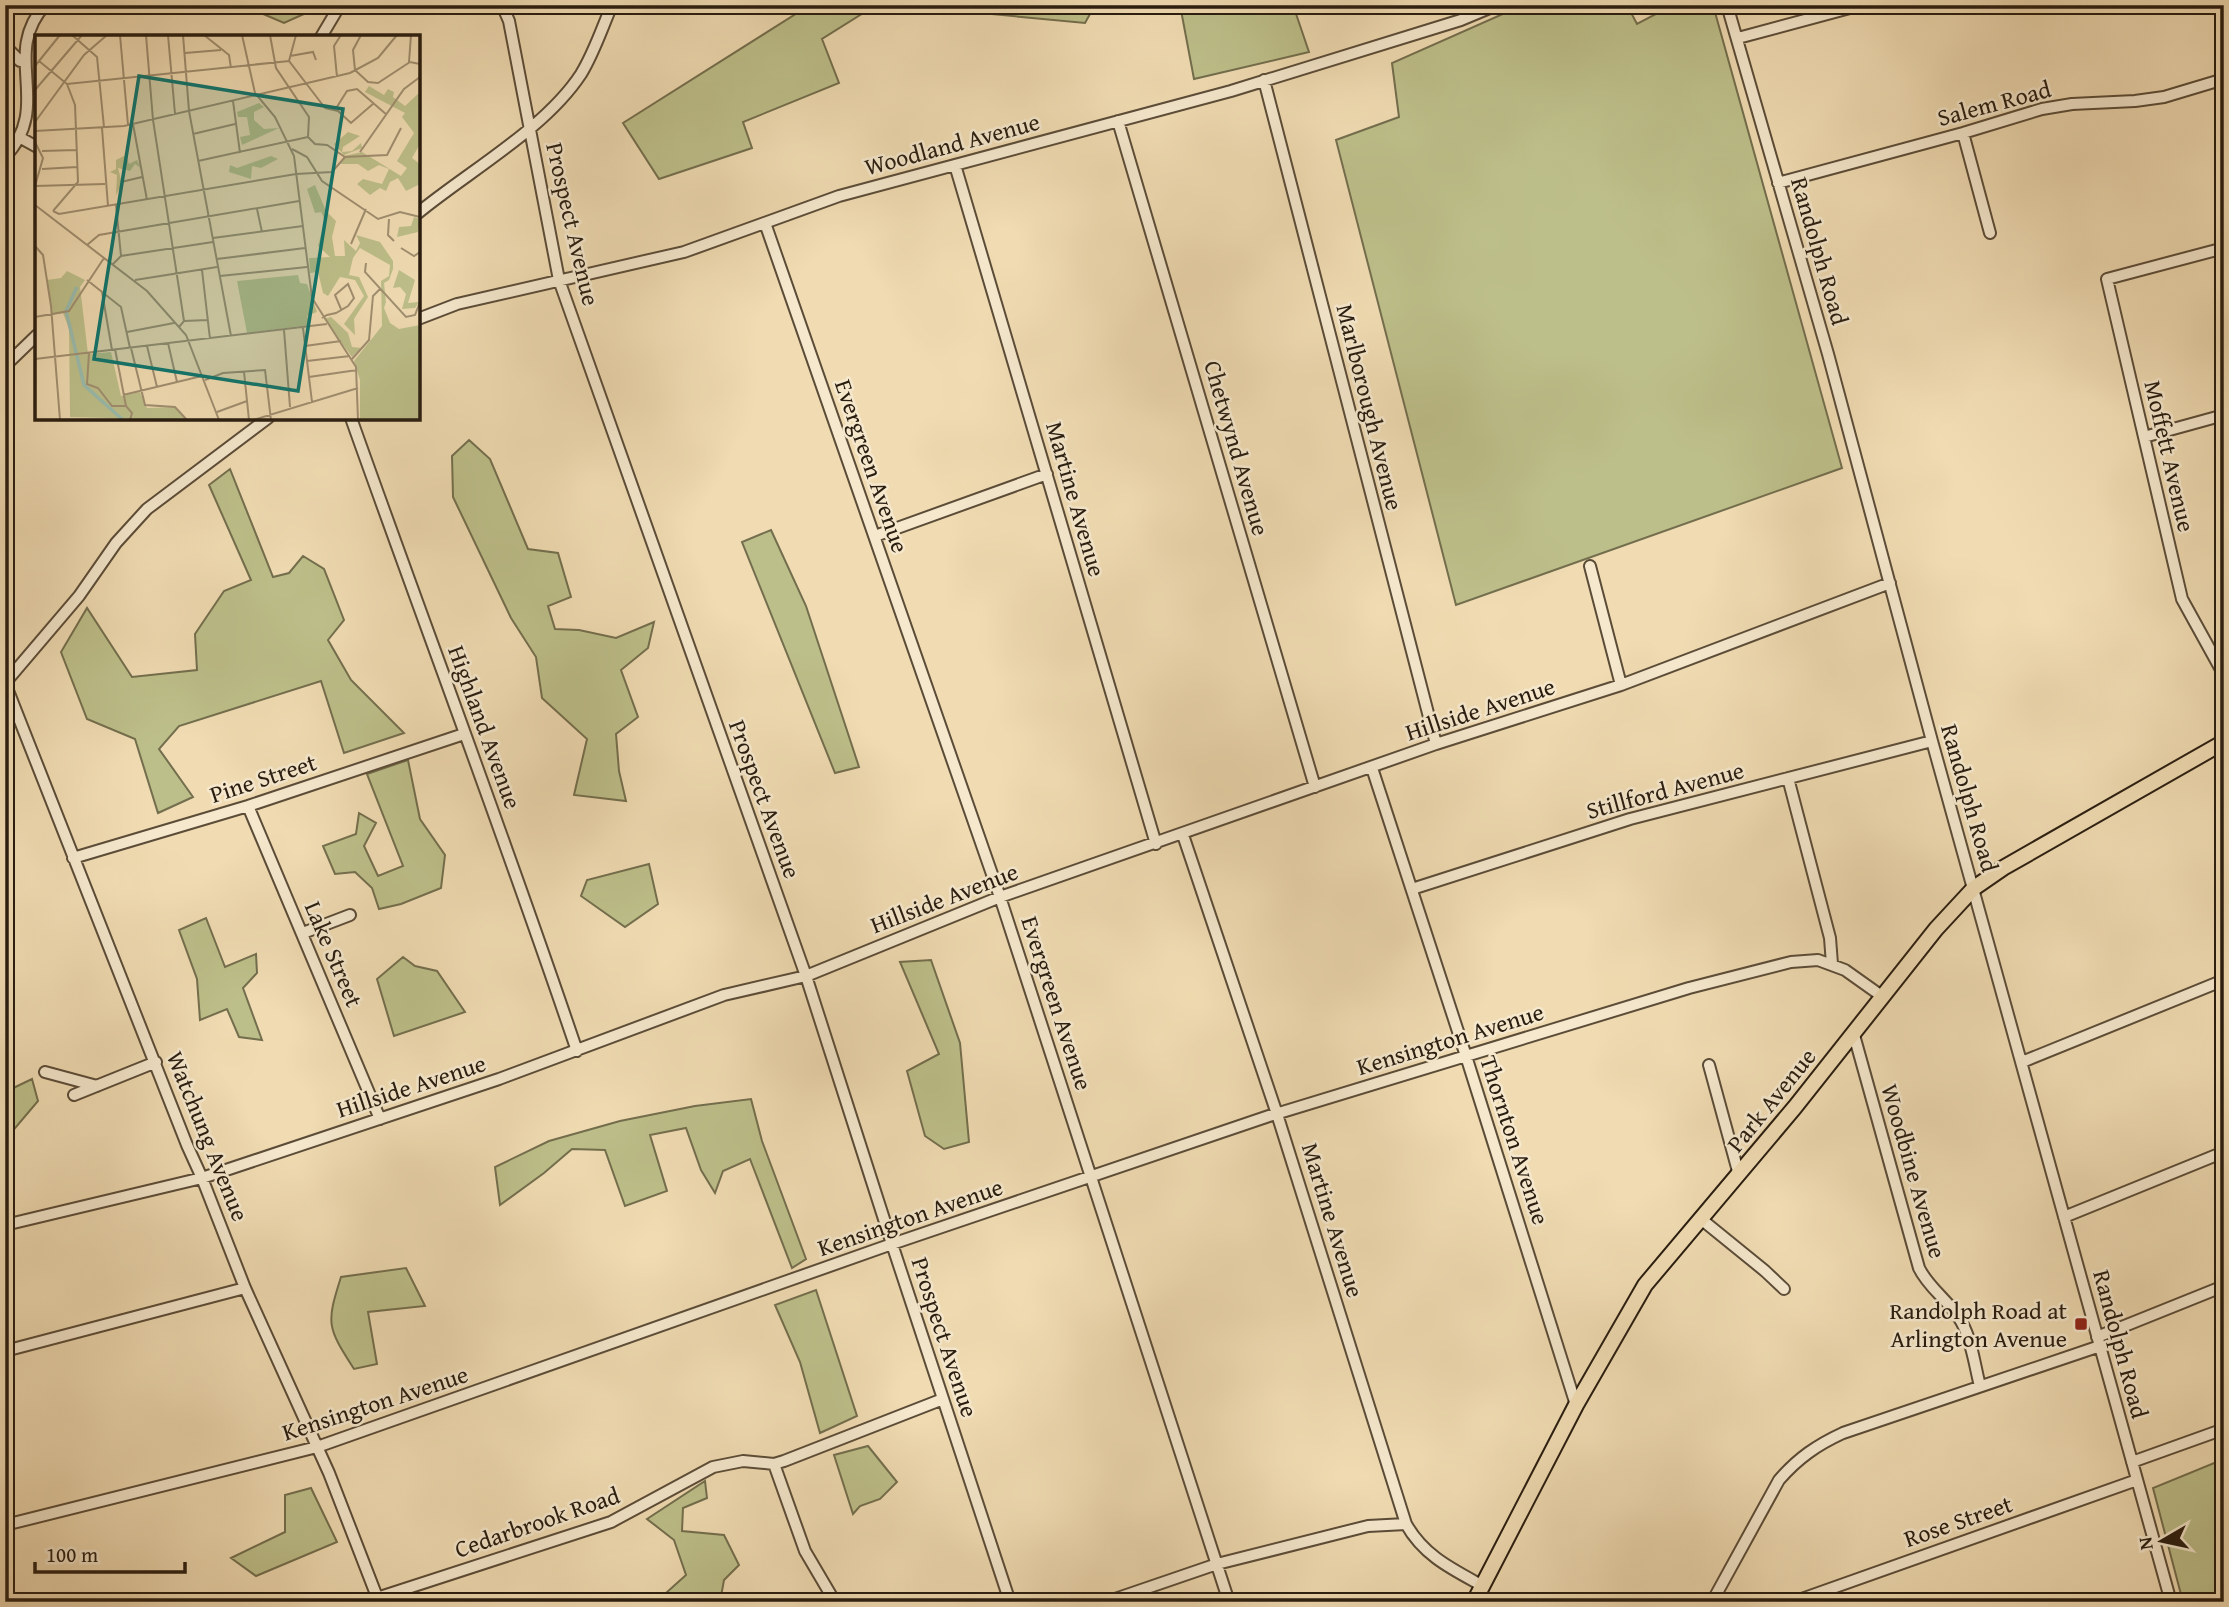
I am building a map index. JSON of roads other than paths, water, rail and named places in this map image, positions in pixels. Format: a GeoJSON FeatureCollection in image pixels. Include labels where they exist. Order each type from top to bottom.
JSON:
{"type":"FeatureCollection","features":[{"type":"Feature","properties":{"kind":"main road","name":"Park Avenue"},"geometry":{"type":"LineString","coordinates":[[1474,1602],[1576,1405],[1645,1285],[1854,1035],[1936,929],[1973,888],[2003,868],[2224,742]]}},
{"type":"Feature","properties":{"kind":"street"},"geometry":{"type":"LineString","coordinates":[[5,157],[19,137],[27,115],[20,61],[24,32],[35,14],[45,5]]}},
{"type":"Feature","properties":{"kind":"street"},"geometry":{"type":"LineString","coordinates":[[322,35],[340,5]]}},
{"type":"Feature","properties":{"kind":"street","name":"Prospect Avenue"},"geometry":{"type":"LineString","coordinates":[[502,5],[509,21],[559,280],[806,976],[1010,1602]]}},
{"type":"Feature","properties":{"kind":"street"},"geometry":{"type":"LineString","coordinates":[[420,212],[529,128],[570,89],[582,72],[612,5]]}},
{"type":"Feature","properties":{"kind":"street","name":"Woodland Avenue"},"geometry":{"type":"LineString","coordinates":[[420,318],[457,304],[684,251],[839,196],[1264,80],[1461,20],[1497,5]]}},
{"type":"Feature","properties":{"kind":"street","name":"Randolph Road"},"geometry":{"type":"LineString","coordinates":[[1727,5],[1779,183],[2171,1602]]}},
{"type":"Feature","properties":{"kind":"street"},"geometry":{"type":"LineString","coordinates":[[1738,38],[1861,5]]}},
{"type":"Feature","properties":{"kind":"street"},"geometry":{"type":"LineString","coordinates":[[5,46],[20,61]]}},
{"type":"Feature","properties":{"kind":"street","name":"Salem Road"},"geometry":{"type":"LineString","coordinates":[[1779,183],[2042,109],[2164,97],[2224,79]]}},
{"type":"Feature","properties":{"kind":"street","name":"Marlborough Avenue"},"geometry":{"type":"LineString","coordinates":[[1264,80],[1436,744]]}},
{"type":"Feature","properties":{"kind":"street","name":"Chetwynd Avenue"},"geometry":{"type":"LineString","coordinates":[[1118,121],[1315,787]]}},
{"type":"Feature","properties":{"kind":"street"},"geometry":{"type":"LineString","coordinates":[[1963,133],[1990,233]]}},
{"type":"Feature","properties":{"kind":"street"},"geometry":{"type":"LineString","coordinates":[[19,137],[35,146]]}},
{"type":"Feature","properties":{"kind":"street","name":"Martine Avenue"},"geometry":{"type":"LineString","coordinates":[[955,165],[1156,844]]}},
{"type":"Feature","properties":{"kind":"street","name":"Evergreen Avenue"},"geometry":{"type":"LineString","coordinates":[[765,223],[1000,897],[1229,1602]]}},
{"type":"Feature","properties":{"kind":"street","name":"Moffett Avenue"},"geometry":{"type":"LineString","coordinates":[[2224,248],[2107,279],[2182,599],[2224,675]]}},
{"type":"Feature","properties":{"kind":"street"},"geometry":{"type":"LineString","coordinates":[[5,366],[35,337]]}},
{"type":"Feature","properties":{"kind":"street"},"geometry":{"type":"LineString","coordinates":[[2144,437],[2224,415]]}},
{"type":"Feature","properties":{"kind":"street"},"geometry":{"type":"LineString","coordinates":[[5,683],[79,596],[116,543],[147,509],[265,420]]}},
{"type":"Feature","properties":{"kind":"street","name":"Highland Avenue"},"geometry":{"type":"LineString","coordinates":[[352,420],[521,885],[577,1051]]}},
{"type":"Feature","properties":{"kind":"street"},"geometry":{"type":"LineString","coordinates":[[875,536],[1047,474]]}},
{"type":"Feature","properties":{"kind":"street"},"geometry":{"type":"LineString","coordinates":[[1590,566],[1621,685]]}},
{"type":"Feature","properties":{"kind":"street","name":"Hillside Avenue"},"geometry":{"type":"LineString","coordinates":[[5,1225],[202,1178],[577,1051],[723,995],[806,976],[1000,897],[1436,744],[1621,685],[1890,583]]}},
{"type":"Feature","properties":{"kind":"street","name":"Watchung Avenue"},"geometry":{"type":"LineString","coordinates":[[5,683],[245,1288],[317,1447],[378,1600]]}},
{"type":"Feature","properties":{"kind":"street","name":"Pine Street"},"geometry":{"type":"LineString","coordinates":[[73,858],[248,806],[464,734]]}},
{"type":"Feature","properties":{"kind":"street","name":"Stillford Avenue"},"geometry":{"type":"LineString","coordinates":[[1412,889],[1630,819],[1932,741]]}},
{"type":"Feature","properties":{"kind":"street","name":"Thornton Avenue"},"geometry":{"type":"LineString","coordinates":[[1372,768],[1576,1405]]}},
{"type":"Feature","properties":{"kind":"street"},"geometry":{"type":"LineString","coordinates":[[1788,778],[1830,938],[1832,964],[1883,997]]}},
{"type":"Feature","properties":{"kind":"street","name":"Lake Street"},"geometry":{"type":"LineString","coordinates":[[248,806],[380,1119]]}},
{"type":"Feature","properties":{"kind":"street","name":"Martine Avenue"},"geometry":{"type":"LineString","coordinates":[[1183,835],[1277,1114],[1406,1524],[1424,1550],[1483,1586]]}},
{"type":"Feature","properties":{"kind":"street"},"geometry":{"type":"LineString","coordinates":[[303,933],[350,915]]}},
{"type":"Feature","properties":{"kind":"street","name":"Kensington Avenue"},"geometry":{"type":"LineString","coordinates":[[5,1525],[317,1447],[892,1244],[1277,1114],[1689,988],[1791,962],[1818,960],[1832,964]]}},
{"type":"Feature","properties":{"kind":"street"},"geometry":{"type":"LineString","coordinates":[[2022,1062],[2224,980]]}},
{"type":"Feature","properties":{"kind":"street","name":"Woodbine Avenue"},"geometry":{"type":"LineString","coordinates":[[1854,1035],[1919,1268],[1925,1281],[1947,1301],[1964,1324],[1980,1386]]}},
{"type":"Feature","properties":{"kind":"street"},"geometry":{"type":"LineString","coordinates":[[74,1095],[156,1062]]}},
{"type":"Feature","properties":{"kind":"street"},"geometry":{"type":"LineString","coordinates":[[1709,1065],[1739,1175]]}},
{"type":"Feature","properties":{"kind":"street"},"geometry":{"type":"LineString","coordinates":[[45,1072],[97,1086]]}},
{"type":"Feature","properties":{"kind":"street"},"geometry":{"type":"LineString","coordinates":[[2064,1217],[2224,1153]]}},
{"type":"Feature","properties":{"kind":"street"},"geometry":{"type":"LineString","coordinates":[[1701,1219],[1784,1289]]}},
{"type":"Feature","properties":{"kind":"street"},"geometry":{"type":"LineString","coordinates":[[1712,1602],[1779,1480],[1815,1446],[1843,1433],[1980,1386],[2099,1341],[2224,1286]]}},
{"type":"Feature","properties":{"kind":"street"},"geometry":{"type":"LineString","coordinates":[[5,1351],[245,1288]]}},
{"type":"Feature","properties":{"kind":"street","name":"Cedarbrook Road"},"geometry":{"type":"LineString","coordinates":[[378,1600],[611,1522],[713,1467],[743,1461],[774,1464],[943,1399]]}},
{"type":"Feature","properties":{"kind":"street"},"geometry":{"type":"LineString","coordinates":[[2132,1462],[2224,1429]]}},
{"type":"Feature","properties":{"kind":"street"},"geometry":{"type":"LineString","coordinates":[[774,1464],[805,1551],[835,1602]]}},
{"type":"Feature","properties":{"kind":"street","name":"Rose Street"},"geometry":{"type":"LineString","coordinates":[[1793,1602],[2137,1480]]}},
{"type":"Feature","properties":{"kind":"street"},"geometry":{"type":"LineString","coordinates":[[1106,1602],[1217,1564],[1368,1526],[1406,1524]]}},
{"type":"Feature","properties":{"kind":"street"},"geometry":{"type":"LineString","coordinates":[[5,1592],[8,1602]]}},
{"type":"Feature","properties":{"kind":"place","name":"Randolph Road at Arlington Avenue"},"geometry":{"type":"Point","coordinates":[2081,1324]}}]}
